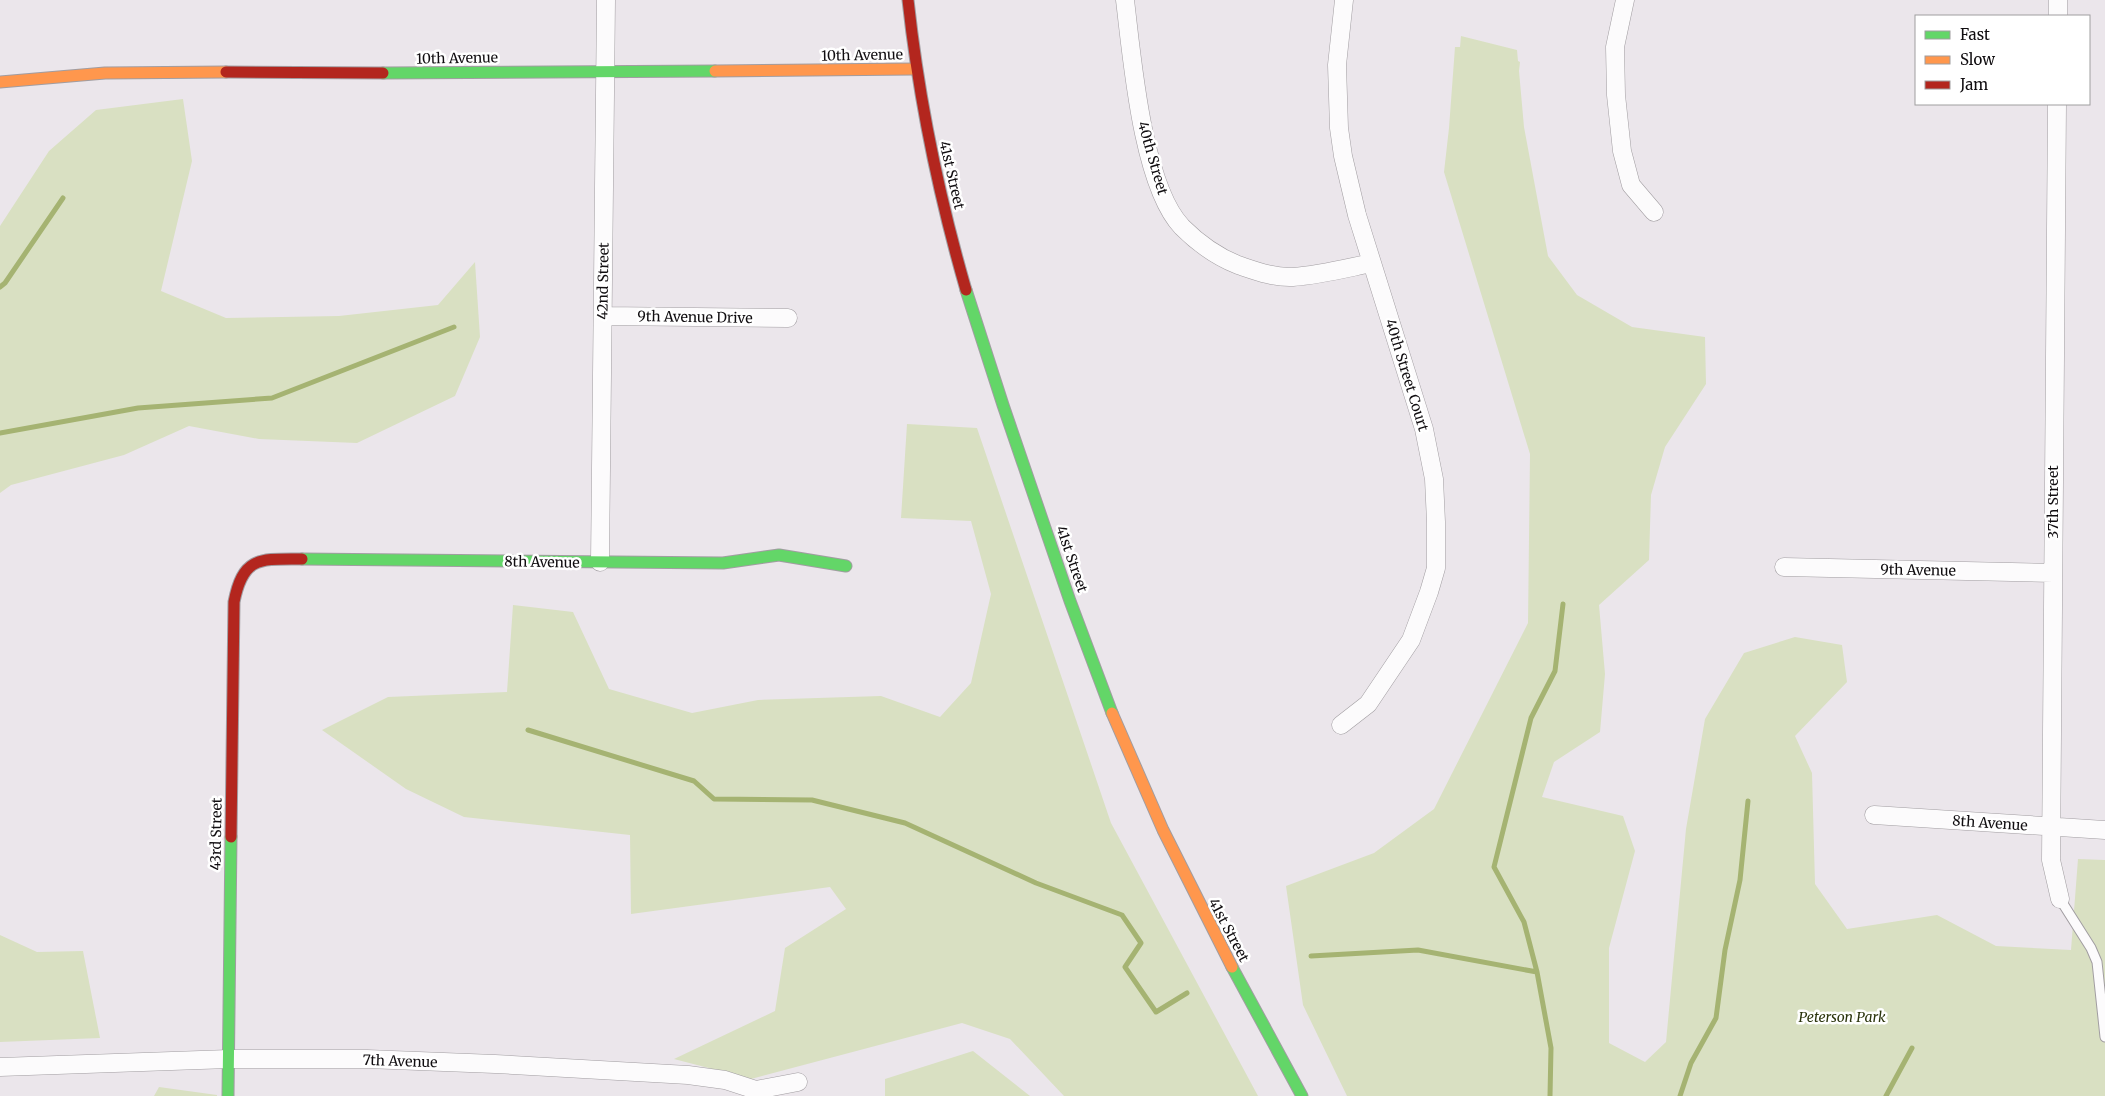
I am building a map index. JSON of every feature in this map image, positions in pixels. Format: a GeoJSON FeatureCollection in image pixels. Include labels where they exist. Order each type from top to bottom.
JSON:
{"type":"FeatureCollection","features":[{"type":"Feature","properties":{"kind":"street","name":"42nd Street"},"geometry":{"type":"LineString","coordinates":[[600,562],[606,0]]}},
{"type":"Feature","properties":{"kind":"street","name":"41st Street"},"geometry":{"type":"LineString","coordinates":[[908,0],[914,69],[947,223],[973,314],[1097,674],[1122,738],[1205,918],[1302,1096]]}},
{"type":"Feature","properties":{"kind":"street","name":"40th Street"},"geometry":{"type":"LineString","coordinates":[[1125,0],[1141,115],[1149,152],[1160,190],[1181,226],[1208,248],[1229,261],[1263,274],[1293,277],[1372,262]]}},
{"type":"Feature","properties":{"kind":"street","name":"40th Street Court"},"geometry":{"type":"LineString","coordinates":[[1341,725],[1368,704],[1411,640],[1430,592],[1436,568],[1434,479],[1430,457],[1412,385],[1357,216],[1339,128],[1337,65],[1344,0]]}},
{"type":"Feature","properties":{"kind":"street"},"geometry":{"type":"LineString","coordinates":[[1625,0],[1615,47],[1616,95],[1622,151],[1631,185],[1654,212]]}},
{"type":"Feature","properties":{"kind":"street"},"geometry":{"type":"LineString","coordinates":[[2058,0],[2058,15]]}},
{"type":"Feature","properties":{"kind":"street","name":"10th Avenue"},"geometry":{"type":"LineString","coordinates":[[0,82],[105,73],[186,71],[320,74],[914,69]]}},
{"type":"Feature","properties":{"kind":"street","name":"37th Street"},"geometry":{"type":"LineString","coordinates":[[2057,105],[2050,860],[2060,899]]}},
{"type":"Feature","properties":{"kind":"street","name":"9th Avenue Drive"},"geometry":{"type":"LineString","coordinates":[[603,316],[788,318]]}},
{"type":"Feature","properties":{"kind":"street","name":"8th Avenue"},"geometry":{"type":"LineString","coordinates":[[241,573],[248,566],[266,560],[293,559],[723,563],[779,556],[846,566]]}},
{"type":"Feature","properties":{"kind":"street","name":"9th Avenue"},"geometry":{"type":"LineString","coordinates":[[1784,567],[2053,573]]}},
{"type":"Feature","properties":{"kind":"street","name":"43rd Street"},"geometry":{"type":"LineString","coordinates":[[228,1096],[234,602],[241,573]]}},
{"type":"Feature","properties":{"kind":"street","name":"8th Avenue"},"geometry":{"type":"LineString","coordinates":[[1874,816],[2105,830]]}},
{"type":"Feature","properties":{"kind":"street","name":"7th Avenue"},"geometry":{"type":"LineString","coordinates":[[0,1068],[229,1059],[376,1060],[627,1071],[725,1080],[756,1090],[798,1082]]}},
{"type":"Feature","properties":{"kind":"lane"},"geometry":{"type":"LineString","coordinates":[[2060,899],[2091,948],[2097,962],[2105,1037]]}},
{"type":"Feature","properties":{"kind":"green space","name":"Peterson Park"},"geometry":{"type":"Polygon","coordinates":[[[1461,36],[1517,50],[1518,61],[1520,62],[1519,71],[1524,127],[1548,256],[1577,295],[1632,327],[1705,337],[1706,384],[1665,447],[1651,495],[1649,560],[1599,605],[1605,674],[1600,732],[1554,762],[1542,797],[1623,816],[1635,851],[1609,948],[1609,1043],[1645,1062],[1666,1042],[1686,829],[1705,719],[1744,653],[1795,637],[1842,645],[1847,682],[1795,736],[1812,773],[1815,884],[1847,929],[1937,915],[1996,946],[2071,950],[2078,859],[2105,860],[2105,1096],[1347,1096],[1303,1005],[1286,886],[1374,853],[1434,809],[1528,623],[1530,454],[1444,172],[1455,47],[1460,47],[1461,36]]]}},
{"type":"Feature","properties":{"kind":"green space"},"geometry":{"type":"Polygon","coordinates":[[[183,99],[192,161],[161,291],[226,318],[339,316],[438,305],[475,262],[480,337],[455,396],[357,443],[259,439],[189,426],[124,455],[11,485],[0,493],[0,226],[49,151],[96,110],[183,99]]]}},
{"type":"Feature","properties":{"kind":"green space"},"geometry":{"type":"Polygon","coordinates":[[[907,424],[977,428],[1111,823],[1258,1096],[1064,1096],[1010,1039],[962,1023],[751,1079],[674,1059],[775,1011],[785,948],[846,909],[830,887],[631,914],[630,835],[464,817],[406,789],[322,730],[388,697],[507,692],[513,605],[573,612],[609,689],[692,713],[758,700],[881,696],[940,717],[971,683],[991,594],[971,521],[901,518],[907,424]]]}},
{"type":"Feature","properties":{"kind":"green space"},"geometry":{"type":"Polygon","coordinates":[[[0,935],[37,952],[83,951],[100,1038],[0,1042],[0,935]]]}},
{"type":"Feature","properties":{"kind":"green space"},"geometry":{"type":"Polygon","coordinates":[[[973,1051],[1030,1096],[885,1096],[885,1079],[973,1051]]]}},
{"type":"Feature","properties":{"kind":"green space"},"geometry":{"type":"Polygon","coordinates":[[[159,1087],[217,1095],[217,1096],[154,1096],[159,1087]]]}},
{"type":"Feature","properties":{"kind":"waterway"},"geometry":{"type":"LineString","coordinates":[[0,287],[5,283],[63,198]]}},
{"type":"Feature","properties":{"kind":"waterway"},"geometry":{"type":"LineString","coordinates":[[0,433],[138,408],[272,398],[454,327]]}},
{"type":"Feature","properties":{"kind":"waterway"},"geometry":{"type":"LineString","coordinates":[[1550,1096],[1551,1048],[1537,972],[1524,922],[1494,867],[1531,718],[1555,671],[1563,604]]}},
{"type":"Feature","properties":{"kind":"waterway"},"geometry":{"type":"LineString","coordinates":[[528,730],[694,781],[714,799],[812,800],[905,823],[1036,883],[1122,915],[1141,943],[1125,967],[1156,1012],[1187,993]]}},
{"type":"Feature","properties":{"kind":"waterway"},"geometry":{"type":"LineString","coordinates":[[1680,1096],[1691,1063],[1716,1018],[1725,950],[1740,880],[1748,801]]}},
{"type":"Feature","properties":{"kind":"waterway"},"geometry":{"type":"LineString","coordinates":[[1311,956],[1418,950],[1537,972]]}},
{"type":"Feature","properties":{"kind":"waterway"},"geometry":{"type":"LineString","coordinates":[[1886,1096],[1912,1048]]}},
{"type":"Feature","properties":{"kind":"traffic: fast"},"geometry":{"type":"LineString","coordinates":[[383,73],[715,71]]}},
{"type":"Feature","properties":{"kind":"traffic: fast"},"geometry":{"type":"LineString","coordinates":[[966,290],[1070,601],[1112,713]]}},
{"type":"Feature","properties":{"kind":"traffic: fast"},"geometry":{"type":"LineString","coordinates":[[302,559],[723,563],[779,555],[846,566]]}},
{"type":"Feature","properties":{"kind":"traffic: fast"},"geometry":{"type":"LineString","coordinates":[[228,1096],[231,837]]}},
{"type":"Feature","properties":{"kind":"traffic: fast"},"geometry":{"type":"LineString","coordinates":[[1232,967],[1302,1096]]}},
{"type":"Feature","properties":{"kind":"traffic: slow"},"geometry":{"type":"LineString","coordinates":[[715,71],[914,69]]}},
{"type":"Feature","properties":{"kind":"traffic: slow"},"geometry":{"type":"LineString","coordinates":[[0,82],[105,73],[226,72]]}},
{"type":"Feature","properties":{"kind":"traffic: slow"},"geometry":{"type":"LineString","coordinates":[[1112,713],[1163,830],[1232,967]]}},
{"type":"Feature","properties":{"kind":"traffic: jam"},"geometry":{"type":"LineString","coordinates":[[908,0],[924,111],[938,182],[966,290]]}},
{"type":"Feature","properties":{"kind":"traffic: jam"},"geometry":{"type":"LineString","coordinates":[[226,72],[383,73]]}},
{"type":"Feature","properties":{"kind":"traffic: jam"},"geometry":{"type":"LineString","coordinates":[[231,837],[234,602],[238,587],[248,568],[264,560],[302,559]]}}]}
